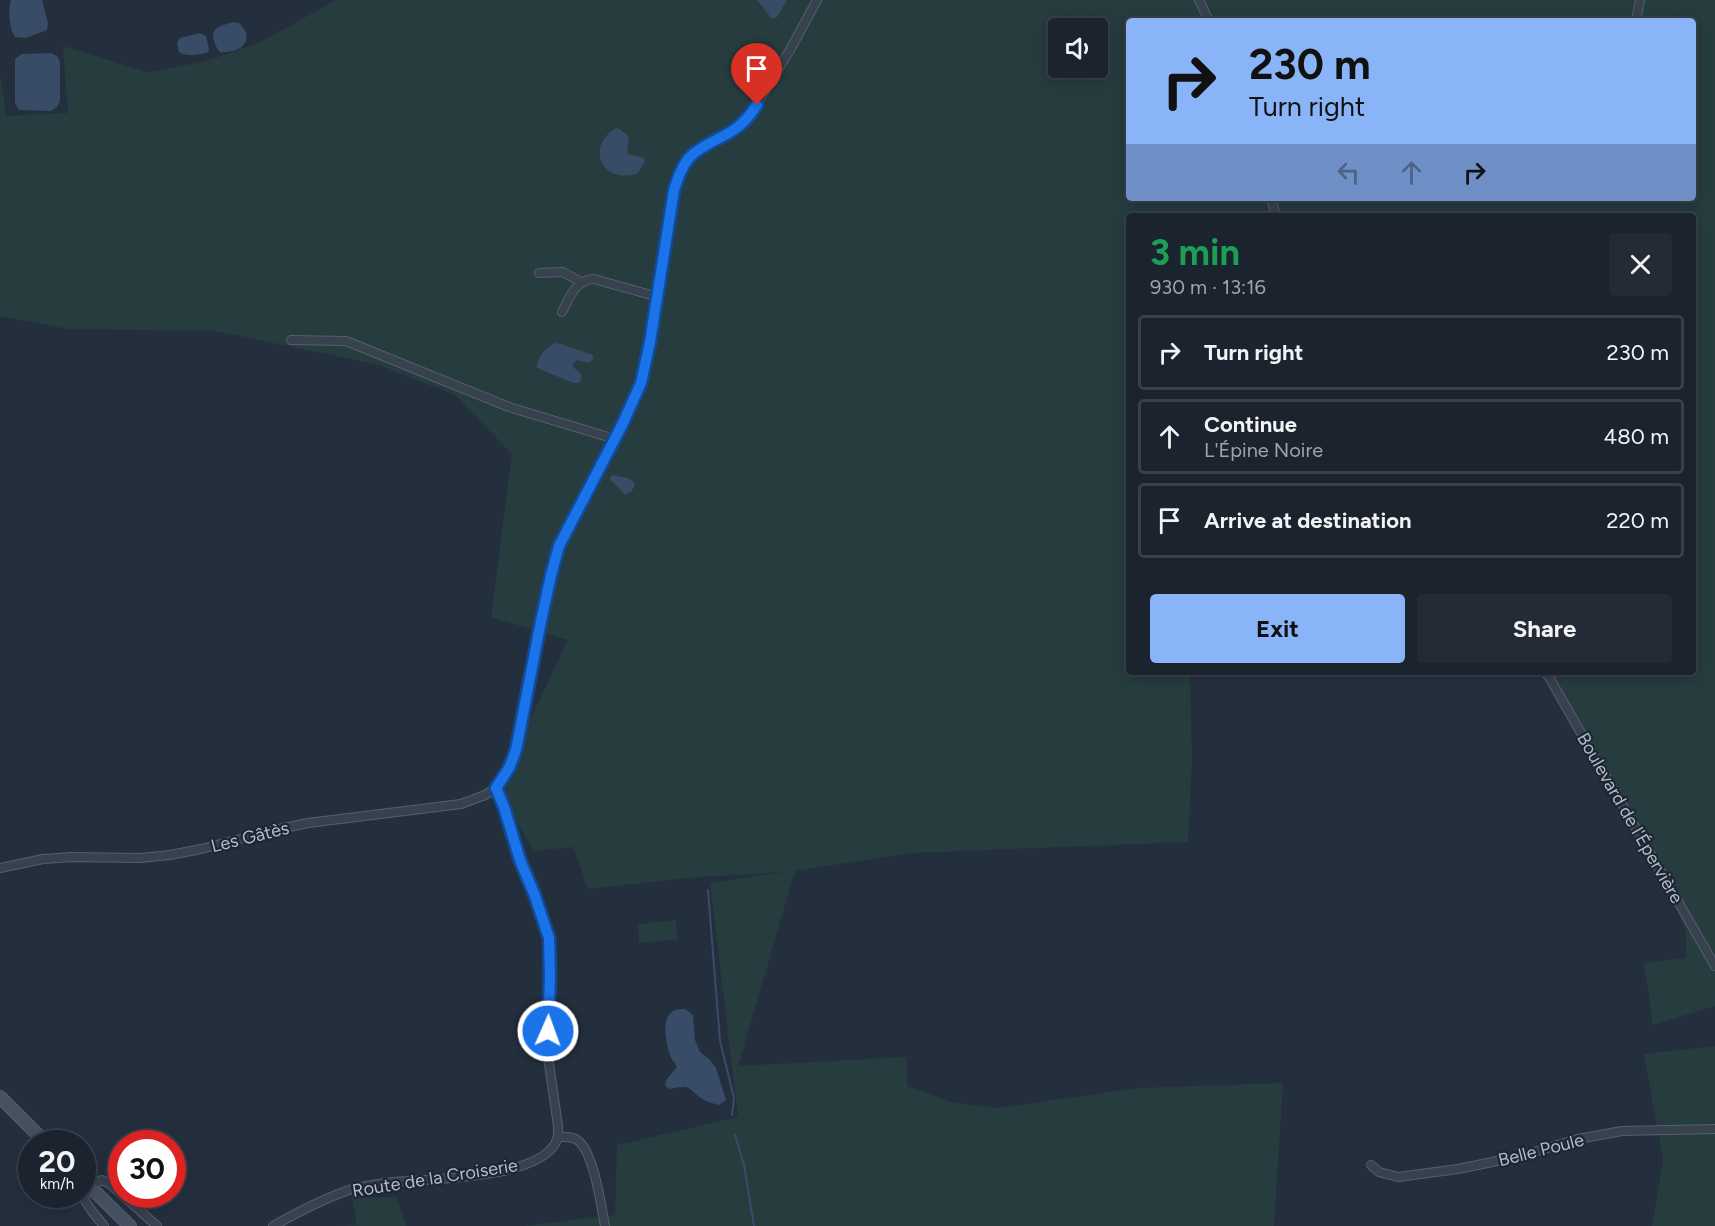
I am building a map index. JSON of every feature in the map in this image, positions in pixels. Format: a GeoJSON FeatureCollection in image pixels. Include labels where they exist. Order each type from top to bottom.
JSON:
{"type":"FeatureCollection","features":[{"type":"Feature","properties":{"kind":"main road"},"geometry":{"type":"LineString","coordinates":[[0,1097],[33,1130]]}},
{"type":"Feature","properties":{"kind":"main road"},"geometry":{"type":"LineString","coordinates":[[96,1193],[130,1226]]}},
{"type":"Feature","properties":{"kind":"street"},"geometry":{"type":"LineString","coordinates":[[605,1226],[588,1155],[579,1141],[571,1137],[558,1137],[547,1050],[549,938],[496,788],[509,768],[516,750],[543,609],[559,546],[615,439],[641,383],[647,363],[674,190],[680,172],[689,157],[700,148],[736,129],[750,115],[790,50],[817,0]]}},
{"type":"Feature","properties":{"kind":"street"},"geometry":{"type":"LineString","coordinates":[[1199,0],[1208,18]]}},
{"type":"Feature","properties":{"kind":"street"},"geometry":{"type":"LineString","coordinates":[[1637,18],[1640,0]]}},
{"type":"Feature","properties":{"kind":"street"},"geometry":{"type":"LineString","coordinates":[[539,273],[563,272],[581,282]]}},
{"type":"Feature","properties":{"kind":"street"},"geometry":{"type":"LineString","coordinates":[[562,312],[573,289],[581,282],[594,279],[658,297]]}},
{"type":"Feature","properties":{"kind":"street"},"geometry":{"type":"LineString","coordinates":[[291,340],[346,341],[509,408],[615,439]]}},
{"type":"Feature","properties":{"kind":"street","name":"Boulevard de l'Épervière"},"geometry":{"type":"LineString","coordinates":[[1548,675],[1715,966]]}},
{"type":"Feature","properties":{"kind":"street","name":"Les Gâtès"},"geometry":{"type":"LineString","coordinates":[[0,868],[43,859],[140,858],[170,855],[308,823],[461,804],[496,788]]}},
{"type":"Feature","properties":{"kind":"street","name":"Belle Poule"},"geometry":{"type":"LineString","coordinates":[[1371,1165],[1379,1172],[1398,1178],[1517,1157],[1578,1139],[1622,1131],[1715,1129]]}},
{"type":"Feature","properties":{"kind":"street","name":"Route de la Croiserie"},"geometry":{"type":"LineString","coordinates":[[273,1226],[312,1205],[352,1189],[391,1182],[461,1178],[512,1169],[537,1159],[549,1151],[555,1145],[558,1137]]}},
{"type":"Feature","properties":{"kind":"street"},"geometry":{"type":"LineString","coordinates":[[96,1181],[102,1180],[110,1184],[157,1226]]}},
{"type":"Feature","properties":{"kind":"street"},"geometry":{"type":"LineString","coordinates":[[90,1208],[104,1226]]}},
{"type":"Feature","properties":{"kind":"green space"},"geometry":{"type":"Polygon","coordinates":[[[336,0],[1715,0],[1715,1006],[1653,1025],[1644,963],[1686,958],[1686,932],[1682,915],[1546,675],[1696,675],[1696,213],[1126,213],[1126,675],[1190,675],[1192,762],[1188,842],[910,853],[795,871],[738,1066],[907,1057],[907,1086],[954,1103],[998,1108],[1138,1088],[1283,1083],[1274,1226],[524,1226],[615,1215],[617,1145],[738,1117],[710,883],[784,872],[698,877],[588,889],[573,847],[534,851],[497,789],[568,640],[491,617],[512,454],[455,395],[379,365],[216,331],[69,329],[0,316],[0,73],[6,116],[68,113],[63,46],[147,72],[203,62],[259,43],[336,0]]]}},
{"type":"Feature","properties":{"kind":"green space"},"geometry":{"type":"Polygon","coordinates":[[[676,920],[678,939],[639,943],[638,924],[676,920]]]}},
{"type":"Feature","properties":{"kind":"green space"},"geometry":{"type":"Polygon","coordinates":[[[1715,1046],[1715,1226],[1652,1226],[1663,1159],[1644,1054],[1715,1046]]]}},
{"type":"Feature","properties":{"kind":"green space"},"geometry":{"type":"Polygon","coordinates":[[[397,1197],[406,1226],[334,1226],[357,1225],[352,1198],[397,1197]]]}},
{"type":"Feature","properties":{"kind":"water"},"geometry":{"type":"Polygon","coordinates":[[[11,0],[42,0],[48,23],[47,30],[26,38],[15,37],[11,29],[11,0]]]}},
{"type":"Feature","properties":{"kind":"water"},"geometry":{"type":"Polygon","coordinates":[[[757,0],[787,0],[777,17],[772,19],[757,0]]]}},
{"type":"Feature","properties":{"kind":"water"},"geometry":{"type":"Polygon","coordinates":[[[233,22],[239,23],[244,29],[246,40],[244,45],[234,51],[220,52],[216,47],[213,33],[220,26],[233,22]]]}},
{"type":"Feature","properties":{"kind":"water"},"geometry":{"type":"Polygon","coordinates":[[[200,33],[206,36],[208,52],[185,55],[179,52],[177,43],[180,38],[200,33]]]}},
{"type":"Feature","properties":{"kind":"water"},"geometry":{"type":"Polygon","coordinates":[[[51,53],[57,56],[60,62],[60,100],[57,107],[51,111],[19,110],[15,103],[15,59],[22,54],[51,53]]]}},
{"type":"Feature","properties":{"kind":"water"},"geometry":{"type":"Polygon","coordinates":[[[616,128],[629,137],[627,154],[644,158],[645,161],[638,173],[626,176],[615,174],[602,162],[601,145],[606,136],[616,128]]]}},
{"type":"Feature","properties":{"kind":"water"},"geometry":{"type":"Polygon","coordinates":[[[555,343],[593,355],[589,363],[578,360],[573,363],[573,367],[582,375],[579,383],[573,383],[537,368],[542,353],[555,343]]]}},
{"type":"Feature","properties":{"kind":"water"},"geometry":{"type":"Polygon","coordinates":[[[612,475],[628,478],[635,483],[632,491],[625,495],[610,479],[612,475]]]}},
{"type":"Feature","properties":{"kind":"water"},"geometry":{"type":"Polygon","coordinates":[[[685,1009],[693,1015],[695,1040],[700,1052],[716,1068],[726,1100],[719,1105],[703,1099],[688,1088],[670,1089],[665,1086],[666,1080],[677,1067],[668,1050],[667,1018],[676,1010],[685,1009]]]}},
{"type":"Feature","properties":{"kind":"waterway"},"geometry":{"type":"LineString","coordinates":[[708,890],[720,1041],[734,1098],[732,1115]]}},
{"type":"Feature","properties":{"kind":"waterway"},"geometry":{"type":"LineString","coordinates":[[735,1135],[744,1165],[754,1226]]}},
{"type":"Feature","properties":{"kind":"route"},"geometry":{"type":"LineString","coordinates":[[548,1031],[549,938],[496,788],[509,768],[516,750],[531,667],[559,546],[629,411],[647,363],[674,190],[680,172],[689,157],[700,148],[736,129],[757,105]]}}]}
